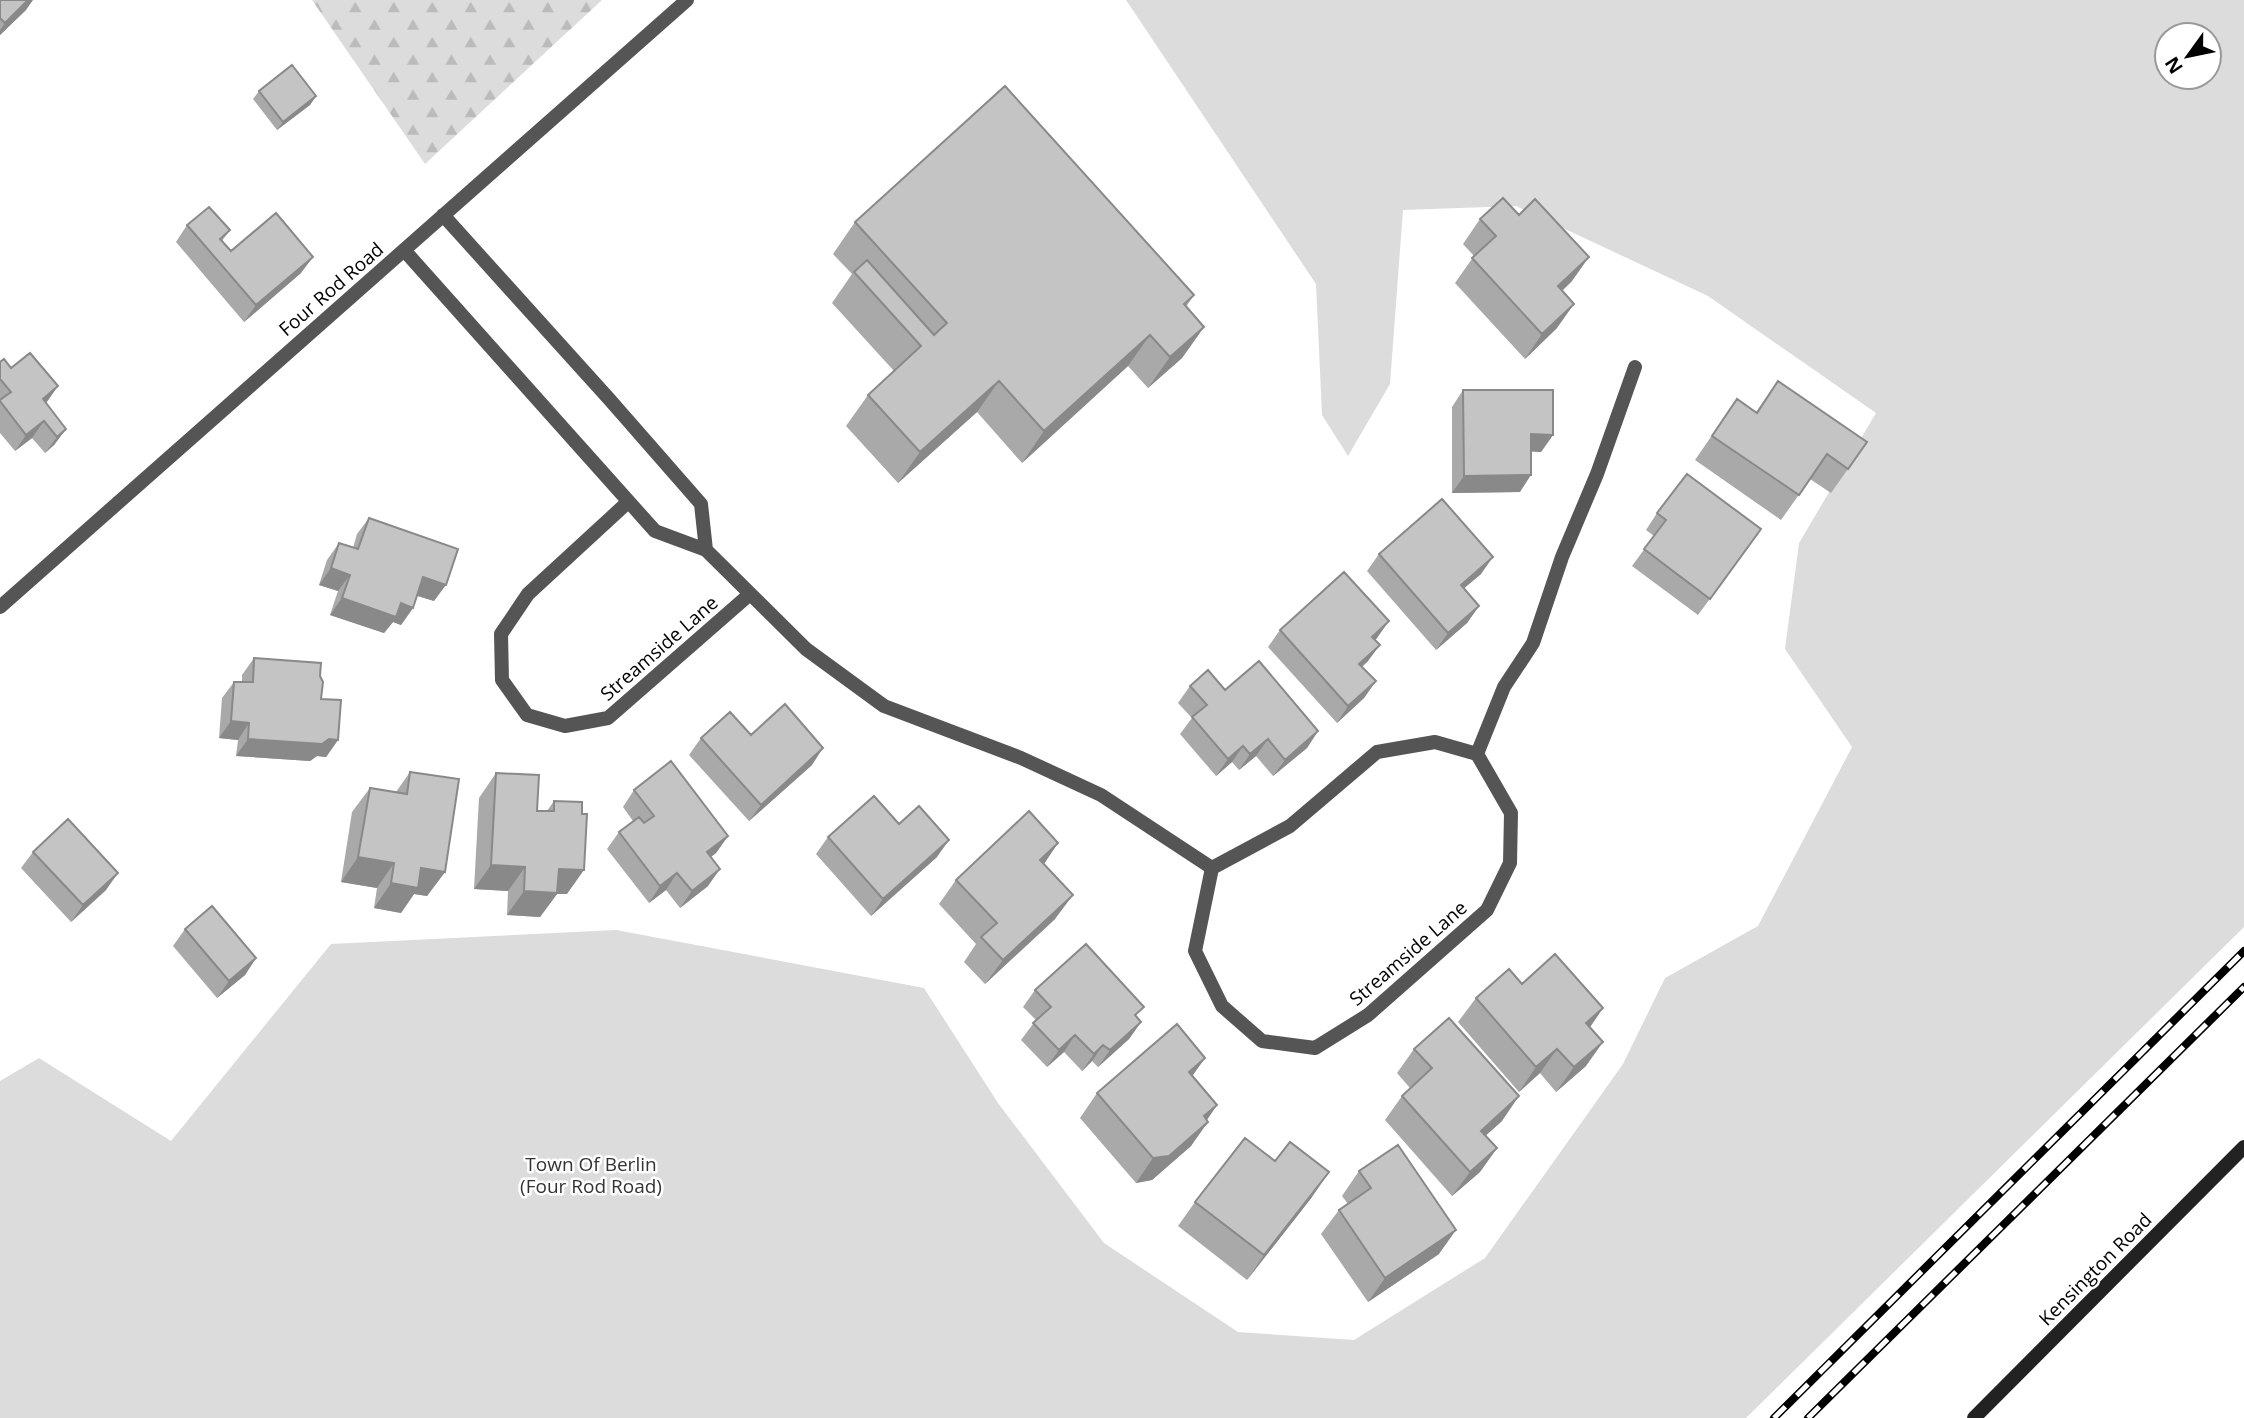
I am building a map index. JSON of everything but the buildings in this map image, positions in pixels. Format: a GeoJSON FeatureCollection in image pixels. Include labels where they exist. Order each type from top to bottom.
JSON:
{"type":"FeatureCollection","features":[{"type":"Feature","properties":{"kind":"street","name":"Four Rod Road"},"geometry":{"type":"LineString","coordinates":[[0,607],[687,0]]}},
{"type":"Feature","properties":{"kind":"street"},"geometry":{"type":"LineString","coordinates":[[443,215],[701,504],[706,550]]}},
{"type":"Feature","properties":{"kind":"street","name":"Streamside Lane"},"geometry":{"type":"LineString","coordinates":[[404,250],[655,531],[706,550],[806,649],[884,706],[1021,758],[1101,795],[1212,868],[1195,951],[1222,1006],[1262,1041],[1315,1048],[1368,1015],[1487,910],[1510,863],[1511,813],[1477,754]]}},
{"type":"Feature","properties":{"kind":"street"},"geometry":{"type":"LineString","coordinates":[[1212,868],[1290,826],[1377,752],[1435,741],[1477,754],[1504,687],[1533,643],[1562,557],[1597,474],[1635,367]]}},
{"type":"Feature","properties":{"kind":"street","name":"Streamside Lane"},"geometry":{"type":"LineString","coordinates":[[628,502],[528,594],[501,634],[502,680],[527,715],[565,726],[608,718],[750,594]]}},
{"type":"Feature","properties":{"kind":"street","name":"Kensington Road"},"geometry":{"type":"LineString","coordinates":[[1974,1418],[2244,1147]]}},
{"type":"Feature","properties":{"kind":"green space"},"geometry":{"type":"Polygon","coordinates":[[[312,0],[602,0],[425,164],[312,0]]]}},
{"type":"Feature","properties":{"kind":"green space","name":"Town Of Berlin (Four Rod Road)"},"geometry":{"type":"Polygon","coordinates":[[[1126,0],[2244,0],[2244,927],[1746,1418],[0,1418],[0,1081],[39,1058],[171,1141],[331,944],[616,930],[924,988],[998,1103],[1104,1243],[1238,1332],[1354,1340],[1485,1258],[1623,1064],[1665,978],[1758,926],[1852,747],[1785,649],[1799,543],[1876,413],[1708,296],[1516,206],[1403,210],[1390,384],[1348,456],[1322,415],[1316,284],[1126,0]]]}},
{"type":"Feature","properties":{"kind":"railway"},"geometry":{"type":"LineString","coordinates":[[1774,1418],[2244,951]]}},
{"type":"Feature","properties":{"kind":"railway"},"geometry":{"type":"LineString","coordinates":[[1808,1418],[2244,987]]}}]}
